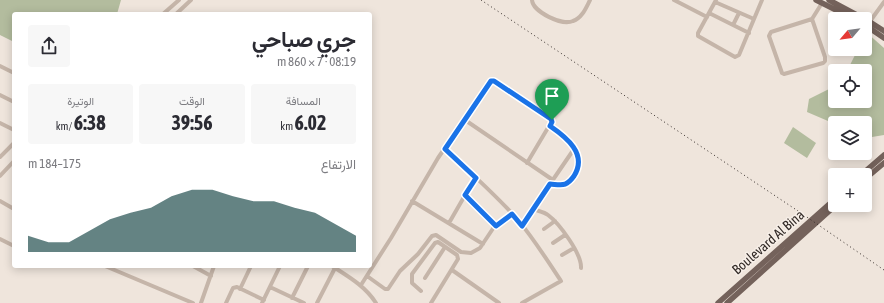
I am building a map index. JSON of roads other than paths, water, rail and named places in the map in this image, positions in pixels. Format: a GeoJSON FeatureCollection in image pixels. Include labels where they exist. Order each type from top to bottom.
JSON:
{"type":"FeatureCollection","features":[{"type":"Feature","properties":{"kind":"main road"},"geometry":{"type":"LineString","coordinates":[[816,0],[840,12]]}},
{"type":"Feature","properties":{"kind":"main road"},"geometry":{"type":"LineString","coordinates":[[828,0],[848,12]]}},
{"type":"Feature","properties":{"kind":"main road"},"geometry":{"type":"LineString","coordinates":[[872,26],[884,31]]}},
{"type":"Feature","properties":{"kind":"main road"},"geometry":{"type":"LineString","coordinates":[[872,28],[884,38]]}},
{"type":"Feature","properties":{"kind":"main road"},"geometry":{"type":"LineString","coordinates":[[869,168],[884,155]]}},
{"type":"Feature","properties":{"kind":"main road"},"geometry":{"type":"LineString","coordinates":[[872,173],[884,163]]}},
{"type":"Feature","properties":{"kind":"main road","name":"Boulevard Al Bina"},"geometry":{"type":"LineString","coordinates":[[718,303],[828,205]]}},
{"type":"Feature","properties":{"kind":"main road","name":"Boulevard Al Bina"},"geometry":{"type":"LineString","coordinates":[[727,303],[828,212]]}},
{"type":"Feature","properties":{"kind":"street"},"geometry":{"type":"LineString","coordinates":[[165,12],[179,0]]}},
{"type":"Feature","properties":{"kind":"street"},"geometry":{"type":"LineString","coordinates":[[178,12],[192,0]]}},
{"type":"Feature","properties":{"kind":"street"},"geometry":{"type":"LineString","coordinates":[[532,0],[532,4],[539,11],[563,23],[574,21],[579,17],[590,0]]}},
{"type":"Feature","properties":{"kind":"street"},"geometry":{"type":"LineString","coordinates":[[674,0],[749,33]]}},
{"type":"Feature","properties":{"kind":"street"},"geometry":{"type":"LineString","coordinates":[[754,19],[715,1],[698,33],[698,36],[735,57],[739,55],[762,0]]}},
{"type":"Feature","properties":{"kind":"street"},"geometry":{"type":"LineString","coordinates":[[872,17],[882,2]]}},
{"type":"Feature","properties":{"kind":"street"},"geometry":{"type":"LineString","coordinates":[[812,19],[825,57],[824,62],[784,74],[782,73],[769,36],[771,32],[812,19],[822,3]]}},
{"type":"Feature","properties":{"kind":"street"},"geometry":{"type":"LineString","coordinates":[[879,8],[884,12]]}},
{"type":"Feature","properties":{"kind":"street"},"geometry":{"type":"LineString","coordinates":[[733,25],[739,13]]}},
{"type":"Feature","properties":{"kind":"street"},"geometry":{"type":"LineString","coordinates":[[0,66],[12,72]]}},
{"type":"Feature","properties":{"kind":"street"},"geometry":{"type":"LineString","coordinates":[[372,268],[438,158],[490,82],[493,81],[551,119],[552,122],[550,126],[527,163]]}},
{"type":"Feature","properties":{"kind":"street"},"geometry":{"type":"LineString","coordinates":[[0,95],[12,101]]}},
{"type":"Feature","properties":{"kind":"street"},"geometry":{"type":"LineString","coordinates":[[465,120],[527,163],[551,182],[565,185],[569,182],[578,168],[578,161],[574,149],[564,136],[550,126]]}},
{"type":"Feature","properties":{"kind":"street"},"geometry":{"type":"LineString","coordinates":[[0,123],[12,129]]}},
{"type":"Feature","properties":{"kind":"street"},"geometry":{"type":"LineString","coordinates":[[0,157],[12,145]]}},
{"type":"Feature","properties":{"kind":"street"},"geometry":{"type":"LineString","coordinates":[[445,149],[512,214],[560,281],[522,303]]}},
{"type":"Feature","properties":{"kind":"street"},"geometry":{"type":"LineString","coordinates":[[522,226],[574,149]]}},
{"type":"Feature","properties":{"kind":"street"},"geometry":{"type":"LineString","coordinates":[[0,176],[12,163]]}},
{"type":"Feature","properties":{"kind":"street"},"geometry":{"type":"LineString","coordinates":[[449,223],[476,178]]}},
{"type":"Feature","properties":{"kind":"street"},"geometry":{"type":"LineString","coordinates":[[465,195],[496,226]]}},
{"type":"Feature","properties":{"kind":"street"},"geometry":{"type":"LineString","coordinates":[[0,201],[12,208]]}},
{"type":"Feature","properties":{"kind":"street"},"geometry":{"type":"LineString","coordinates":[[412,201],[483,244]]}},
{"type":"Feature","properties":{"kind":"street"},"geometry":{"type":"LineString","coordinates":[[533,209],[546,213],[555,220],[580,258],[582,268]]}},
{"type":"Feature","properties":{"kind":"street"},"geometry":{"type":"LineString","coordinates":[[367,276],[385,289],[388,289],[400,271],[418,254],[433,235],[436,235],[461,252],[466,253],[476,251],[496,226],[512,214]]}},
{"type":"Feature","properties":{"kind":"street"},"geometry":{"type":"LineString","coordinates":[[544,229],[555,220]]}},
{"type":"Feature","properties":{"kind":"street"},"geometry":{"type":"LineString","coordinates":[[553,243],[565,235]]}},
{"type":"Feature","properties":{"kind":"street"},"geometry":{"type":"LineString","coordinates":[[0,239],[12,245]]}},
{"type":"Feature","properties":{"kind":"street"},"geometry":{"type":"LineString","coordinates":[[421,291],[412,282],[412,274],[435,243],[438,242],[458,258],[431,303]]}},
{"type":"Feature","properties":{"kind":"street"},"geometry":{"type":"LineString","coordinates":[[425,278],[446,247]]}},
{"type":"Feature","properties":{"kind":"street"},"geometry":{"type":"LineString","coordinates":[[562,255],[574,248]]}},
{"type":"Feature","properties":{"kind":"street"},"geometry":{"type":"LineString","coordinates":[[115,268],[193,303]]}},
{"type":"Feature","properties":{"kind":"street"},"geometry":{"type":"LineString","coordinates":[[196,268],[210,276]]}},
{"type":"Feature","properties":{"kind":"street"},"geometry":{"type":"LineString","coordinates":[[201,303],[213,268]]}},
{"type":"Feature","properties":{"kind":"street"},"geometry":{"type":"LineString","coordinates":[[240,288],[250,268]]}},
{"type":"Feature","properties":{"kind":"street"},"geometry":{"type":"LineString","coordinates":[[226,303],[233,288],[236,287],[263,301],[279,268]]}},
{"type":"Feature","properties":{"kind":"street"},"geometry":{"type":"LineString","coordinates":[[292,298],[307,268]]}},
{"type":"Feature","properties":{"kind":"street"},"geometry":{"type":"LineString","coordinates":[[316,303],[334,268]]}},
{"type":"Feature","properties":{"kind":"street"},"geometry":{"type":"LineString","coordinates":[[336,268],[361,285],[376,303]]}},
{"type":"Feature","properties":{"kind":"street"},"geometry":{"type":"LineString","coordinates":[[361,285],[372,268]]}},
{"type":"Feature","properties":{"kind":"street"},"geometry":{"type":"LineString","coordinates":[[452,270],[499,303]]}},
{"type":"Feature","properties":{"kind":"street"},"geometry":{"type":"LineString","coordinates":[[270,287],[304,303]]}},
{"type":"Feature","properties":{"kind":"railway"},"geometry":{"type":"LineString","coordinates":[[481,0],[884,270]]}}]}
